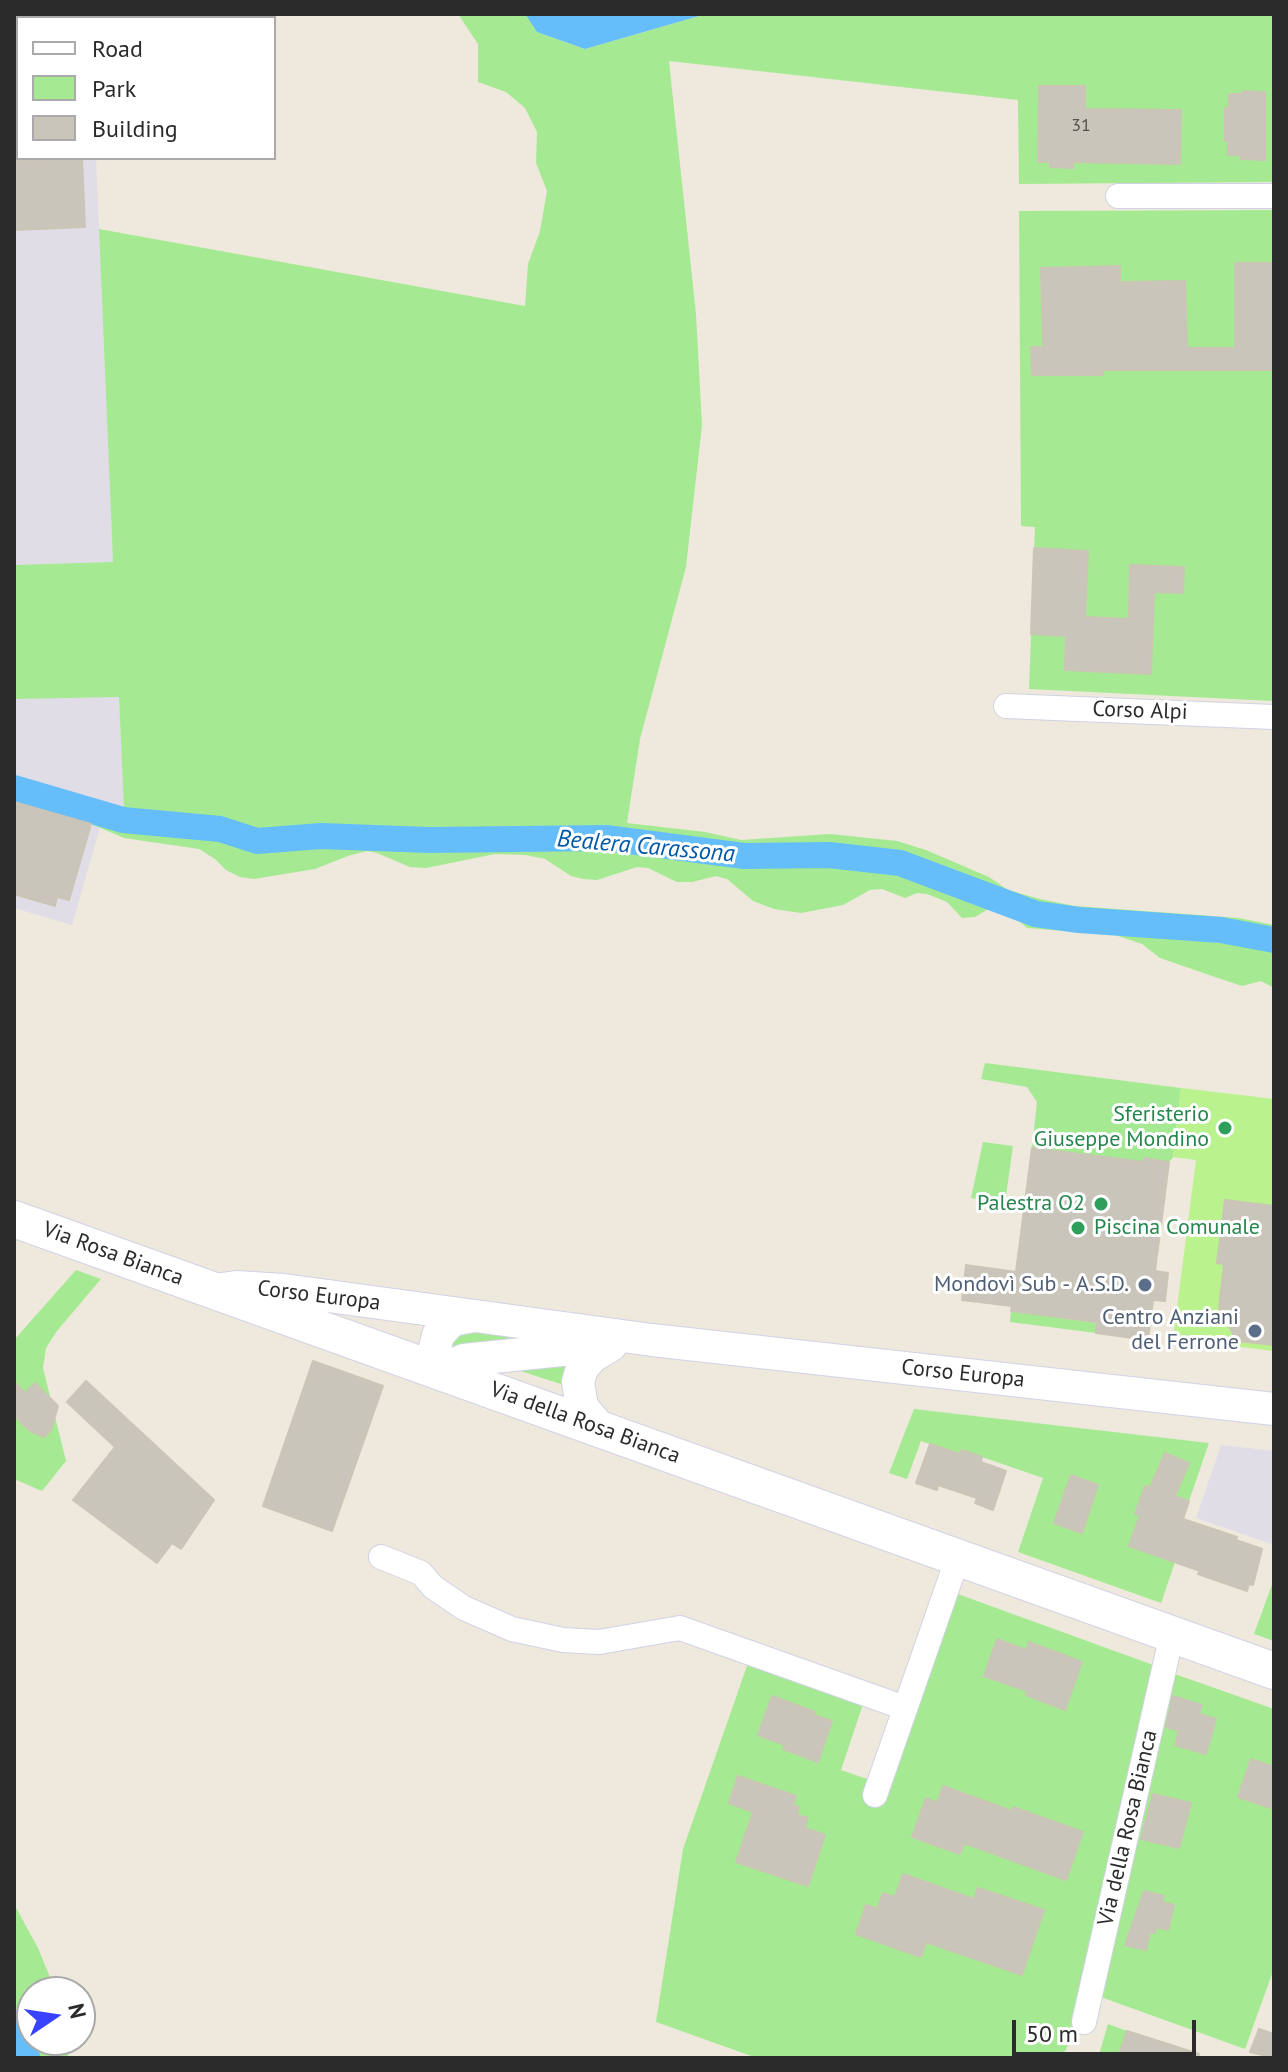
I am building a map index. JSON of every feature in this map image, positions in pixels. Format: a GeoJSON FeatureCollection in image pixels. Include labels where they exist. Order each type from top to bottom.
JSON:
{"type":"FeatureCollection","features":[{"type":"Feature","properties":{"kind":"main road","name":"Via Rosa Bianca"},"geometry":{"type":"LineString","coordinates":[[14,1219],[212,1290]]}},
{"type":"Feature","properties":{"kind":"main road","name":"Via della Rosa Bianca"},"geometry":{"type":"LineString","coordinates":[[212,1290],[1274,1671]]}},
{"type":"Feature","properties":{"kind":"street"},"geometry":{"type":"LineString","coordinates":[[1118,196],[1274,196]]}},
{"type":"Feature","properties":{"kind":"street","name":"Corso Alpi"},"geometry":{"type":"LineString","coordinates":[[1006,706],[1274,717]]}},
{"type":"Feature","properties":{"kind":"street","name":"Corso Europa"},"geometry":{"type":"LineString","coordinates":[[212,1290],[258,1287],[652,1340],[1274,1409]]}},
{"type":"Feature","properties":{"kind":"street"},"geometry":{"type":"LineString","coordinates":[[438,1370],[433,1356],[438,1335],[452,1320],[474,1316]]}},
{"type":"Feature","properties":{"kind":"street","name":"Corso Europa"},"geometry":{"type":"LineString","coordinates":[[438,1370],[464,1360],[652,1340]]}},
{"type":"Feature","properties":{"kind":"street"},"geometry":{"type":"LineString","coordinates":[[598,1426],[582,1407],[578,1382],[582,1368],[593,1356],[611,1345]]}},
{"type":"Feature","properties":{"kind":"street"},"geometry":{"type":"LineString","coordinates":[[381,1557],[421,1573],[433,1587],[464,1608],[512,1629],[563,1640],[599,1642],[680,1628],[905,1708]]}},
{"type":"Feature","properties":{"kind":"street"},"geometry":{"type":"LineString","coordinates":[[875,1795],[958,1557]]}},
{"type":"Feature","properties":{"kind":"street","name":"Via della Rosa Bianca"},"geometry":{"type":"LineString","coordinates":[[1084,2022],[1172,1634]]}},
{"type":"Feature","properties":{"kind":"shaded area"},"geometry":{"type":"Polygon","coordinates":[[[16,146],[16,160],[96,160],[124,811],[14,780],[16,146]]]}},
{"type":"Feature","properties":{"kind":"shaded area"},"geometry":{"type":"Polygon","coordinates":[[[14,802],[100,827],[72,925],[14,908],[14,802]]]}},
{"type":"Feature","properties":{"kind":"shaded area"},"geometry":{"type":"Polygon","coordinates":[[[1221,1445],[1274,1451],[1274,1545],[1196,1518],[1221,1445]]]}},
{"type":"Feature","properties":{"kind":"green space"},"geometry":{"type":"Polygon","coordinates":[[[458,14],[525,14],[537,32],[585,49],[706,14],[1274,14],[1274,182],[1019,184],[1018,100],[669,61],[696,314],[702,425],[686,567],[640,739],[627,823],[705,832],[741,840],[830,834],[897,841],[989,877],[1008,890],[1040,899],[1075,906],[1239,918],[1274,925],[1274,988],[1261,981],[1242,986],[1215,977],[1160,958],[1142,944],[1115,935],[1027,928],[1010,913],[990,908],[975,917],[962,918],[947,902],[927,894],[917,893],[905,898],[882,889],[870,890],[843,905],[801,913],[774,909],[753,901],[727,879],[716,876],[677,882],[648,868],[637,867],[597,880],[583,879],[571,876],[545,859],[495,854],[426,868],[410,867],[367,851],[315,869],[254,879],[226,870],[199,849],[124,838],[91,824],[14,802],[14,780],[124,811],[119,697],[14,699],[14,565],[113,562],[99,229],[525,306],[528,264],[540,231],[547,191],[536,163],[537,132],[525,108],[506,92],[478,82],[478,44],[458,14]]]}},
{"type":"Feature","properties":{"kind":"green space"},"geometry":{"type":"Polygon","coordinates":[[[1274,210],[1274,701],[1029,689],[1035,527],[1021,526],[1019,211],[1274,210]]]}},
{"type":"Feature","properties":{"kind":"green space"},"geometry":{"type":"Polygon","coordinates":[[[985,1063],[1181,1088],[1173,1157],[1169,1162],[1145,1158],[1144,1162],[1032,1148],[1037,1102],[1027,1087],[981,1079],[985,1063]]]}},
{"type":"Feature","properties":{"kind":"green space"},"geometry":{"type":"Polygon","coordinates":[[[1181,1088],[1274,1099],[1274,1351],[1173,1339],[1196,1160],[1173,1157],[1181,1088]]]}},
{"type":"Feature","properties":{"kind":"green space"},"geometry":{"type":"Polygon","coordinates":[[[983,1142],[1013,1146],[1005,1203],[971,1198],[983,1142]]]}},
{"type":"Feature","properties":{"kind":"green space"},"geometry":{"type":"Polygon","coordinates":[[[76,1270],[101,1279],[46,1348],[43,1368],[66,1461],[42,1491],[14,1479],[14,1340],[76,1270]]]}},
{"type":"Feature","properties":{"kind":"green space"},"geometry":{"type":"Polygon","coordinates":[[[1011,1311],[1097,1323],[1096,1333],[1010,1322],[1011,1311]]]}},
{"type":"Feature","properties":{"kind":"green space"},"geometry":{"type":"Polygon","coordinates":[[[457,1326],[594,1339],[461,1350],[447,1346],[457,1326]]]}},
{"type":"Feature","properties":{"kind":"green space"},"geometry":{"type":"Polygon","coordinates":[[[577,1359],[567,1386],[502,1365],[577,1359]]]}},
{"type":"Feature","properties":{"kind":"green space"},"geometry":{"type":"Polygon","coordinates":[[[914,1409],[1209,1443],[1189,1501],[1145,1486],[1135,1513],[1140,1515],[1129,1546],[1175,1562],[1161,1603],[1018,1552],[1043,1478],[962,1450],[960,1454],[921,1441],[907,1479],[889,1473],[914,1409]]]}},
{"type":"Feature","properties":{"kind":"green space"},"geometry":{"type":"Polygon","coordinates":[[[1274,1579],[1274,1641],[1254,1634],[1274,1579]]]}},
{"type":"Feature","properties":{"kind":"green space"},"geometry":{"type":"Polygon","coordinates":[[[955,1593],[1156,1666],[1073,2031],[1066,2050],[1055,2058],[757,2058],[656,2022],[683,1849],[748,1663],[863,1704],[841,1770],[888,1786],[955,1593]]]}},
{"type":"Feature","properties":{"kind":"green space"},"geometry":{"type":"Polygon","coordinates":[[[1172,1673],[1274,1709],[1274,1974],[1245,2049],[1098,1996],[1172,1673]]]}},
{"type":"Feature","properties":{"kind":"green space"},"geometry":{"type":"Polygon","coordinates":[[[14,1904],[49,1976],[16,1976],[16,2009],[14,1904]]]}},
{"type":"Feature","properties":{"kind":"green space"},"geometry":{"type":"Polygon","coordinates":[[[1108,2024],[1127,2031],[1118,2058],[1098,2058],[1108,2024]]]}},
{"type":"Feature","properties":{"kind":"green space"},"geometry":{"type":"Polygon","coordinates":[[[34,2056],[69,2058],[35,2058],[34,2056]]]}},
{"type":"Feature","properties":{"kind":"sand"},"geometry":{"type":"Polygon","coordinates":[[[14,2006],[16,2056],[35,2058],[14,2058],[14,2006]]]}},
{"type":"Feature","properties":{"kind":"water"},"geometry":{"type":"Polygon","coordinates":[[[525,14],[706,14],[585,49],[537,32],[525,14]]]}},
{"type":"Feature","properties":{"kind":"building"},"geometry":{"type":"Polygon","coordinates":[[[1039,86],[1085,86],[1085,109],[1181,110],[1180,164],[1073,162],[1073,168],[1050,167],[1050,162],[1038,162],[1039,86]]]}},
{"type":"Feature","properties":{"kind":"building"},"geometry":{"type":"Polygon","coordinates":[[[1243,91],[1265,92],[1265,160],[1228,155],[1225,108],[1229,108],[1229,94],[1242,94],[1243,91]]]}},
{"type":"Feature","properties":{"kind":"building"},"geometry":{"type":"Polygon","coordinates":[[[82,160],[85,227],[14,230],[14,161],[82,160]]]}},
{"type":"Feature","properties":{"kind":"building"},"geometry":{"type":"Polygon","coordinates":[[[1235,263],[1274,263],[1274,370],[1103,370],[1103,375],[1032,375],[1031,347],[1043,347],[1041,268],[1120,266],[1120,282],[1185,281],[1187,348],[1235,348],[1235,263]]]}},
{"type":"Feature","properties":{"kind":"building"},"geometry":{"type":"Polygon","coordinates":[[[1034,548],[1088,551],[1085,617],[1129,619],[1130,565],[1184,567],[1183,593],[1154,592],[1151,674],[1065,670],[1066,636],[1031,634],[1034,548]]]}},
{"type":"Feature","properties":{"kind":"building"},"geometry":{"type":"Polygon","coordinates":[[[14,802],[91,824],[69,900],[57,897],[55,906],[14,894],[14,802]]]}},
{"type":"Feature","properties":{"kind":"building"},"geometry":{"type":"Polygon","coordinates":[[[1032,1148],[1144,1162],[1144,1158],[1169,1162],[1155,1271],[1168,1273],[1165,1301],[1153,1300],[1148,1340],[1096,1333],[1097,1322],[1011,1311],[1012,1306],[962,1300],[966,1265],[1016,1272],[1032,1148]]]}},
{"type":"Feature","properties":{"kind":"building"},"geometry":{"type":"Polygon","coordinates":[[[1225,1200],[1274,1206],[1274,1345],[1237,1341],[1219,1308],[1224,1264],[1217,1263],[1225,1200]]]}},
{"type":"Feature","properties":{"kind":"building"},"geometry":{"type":"Polygon","coordinates":[[[313,1361],[383,1386],[332,1531],[263,1506],[313,1361]]]}},
{"type":"Feature","properties":{"kind":"building"},"geometry":{"type":"Polygon","coordinates":[[[86,1381],[214,1500],[181,1549],[172,1543],[157,1563],[73,1500],[115,1447],[67,1402],[86,1381]]]}},
{"type":"Feature","properties":{"kind":"building"},"geometry":{"type":"Polygon","coordinates":[[[14,1382],[25,1393],[35,1383],[58,1406],[51,1430],[44,1437],[30,1431],[14,1415],[14,1382]]]}},
{"type":"Feature","properties":{"kind":"building"},"geometry":{"type":"Polygon","coordinates":[[[930,1444],[960,1454],[962,1450],[982,1457],[981,1462],[1006,1471],[993,1510],[975,1503],[977,1498],[938,1485],[937,1490],[916,1483],[930,1444]]]}},
{"type":"Feature","properties":{"kind":"building"},"geometry":{"type":"Polygon","coordinates":[[[1165,1453],[1189,1463],[1175,1496],[1189,1501],[1183,1519],[1262,1549],[1253,1585],[1249,1584],[1247,1591],[1129,1546],[1140,1515],[1135,1514],[1145,1486],[1150,1488],[1165,1453]]]}},
{"type":"Feature","properties":{"kind":"building"},"geometry":{"type":"Polygon","coordinates":[[[1071,1475],[1098,1485],[1082,1533],[1054,1523],[1071,1475]]]}},
{"type":"Feature","properties":{"kind":"building"},"geometry":{"type":"Polygon","coordinates":[[[997,1639],[1026,1650],[1029,1642],[1082,1662],[1065,1710],[1026,1695],[1027,1691],[984,1676],[997,1639]]]}},
{"type":"Feature","properties":{"kind":"building"},"geometry":{"type":"Polygon","coordinates":[[[772,1696],[832,1721],[818,1762],[783,1749],[785,1745],[758,1735],[772,1696]]]}},
{"type":"Feature","properties":{"kind":"building"},"geometry":{"type":"Polygon","coordinates":[[[1173,1696],[1202,1705],[1199,1714],[1216,1719],[1206,1754],[1175,1745],[1179,1731],[1166,1727],[1173,1696]]]}},
{"type":"Feature","properties":{"kind":"building"},"geometry":{"type":"Polygon","coordinates":[[[1251,1759],[1274,1767],[1274,1809],[1238,1797],[1251,1759]]]}},
{"type":"Feature","properties":{"kind":"building"},"geometry":{"type":"Polygon","coordinates":[[[738,1776],[796,1796],[793,1805],[799,1807],[797,1815],[808,1818],[805,1828],[825,1835],[808,1886],[736,1862],[753,1812],[729,1803],[738,1776]]]}},
{"type":"Feature","properties":{"kind":"building"},"geometry":{"type":"Polygon","coordinates":[[[943,1786],[1083,1832],[1066,1880],[964,1843],[960,1854],[912,1837],[926,1798],[937,1803],[943,1786]]]}},
{"type":"Feature","properties":{"kind":"building"},"geometry":{"type":"Polygon","coordinates":[[[1153,1794],[1191,1803],[1179,1848],[1141,1839],[1153,1794]]]}},
{"type":"Feature","properties":{"kind":"building"},"geometry":{"type":"Polygon","coordinates":[[[903,1874],[974,1899],[978,1888],[1044,1910],[1022,1975],[926,1942],[921,1957],[856,1934],[866,1905],[877,1909],[883,1893],[895,1897],[903,1874]]]}},
{"type":"Feature","properties":{"kind":"building"},"geometry":{"type":"Polygon","coordinates":[[[1144,1891],[1164,1896],[1162,1902],[1174,1905],[1168,1930],[1156,1927],[1155,1933],[1150,1932],[1146,1950],[1125,1945],[1144,1891]]]}},
{"type":"Feature","properties":{"kind":"building"},"geometry":{"type":"Polygon","coordinates":[[[1259,2029],[1274,2034],[1274,2058],[1250,2052],[1259,2029]]]}},
{"type":"Feature","properties":{"kind":"building"},"geometry":{"type":"Polygon","coordinates":[[[1127,2031],[1199,2054],[1198,2058],[1118,2058],[1127,2031]]]}},
{"type":"Feature","properties":{"kind":"waterway","name":"Bealera Carassona"},"geometry":{"type":"LineString","coordinates":[[14,788],[123,820],[220,829],[257,841],[321,836],[429,840],[606,838],[744,856],[829,855],[900,863],[1036,914],[1221,930],[1274,940]]}},
{"type":"Feature","properties":{"kind":"waterway"},"geometry":{"type":"LineString","coordinates":[[14,2032],[18,2058]]}},
{"type":"Feature","properties":{"kind":"place","name":"Sferisterio Giuseppe Mondino"},"geometry":{"type":"Point","coordinates":[1225,1128]}},
{"type":"Feature","properties":{"kind":"place","name":"Palestra O2"},"geometry":{"type":"Point","coordinates":[1101,1204]}},
{"type":"Feature","properties":{"kind":"place","name":"Piscina Comunale"},"geometry":{"type":"Point","coordinates":[1078,1228]}},
{"type":"Feature","properties":{"kind":"place","name":"Mondovì Sub - A.S.D."},"geometry":{"type":"Point","coordinates":[1145,1285]}},
{"type":"Feature","properties":{"kind":"place","name":"Centro Anziani del Ferrone"},"geometry":{"type":"Point","coordinates":[1255,1331]}}]}
